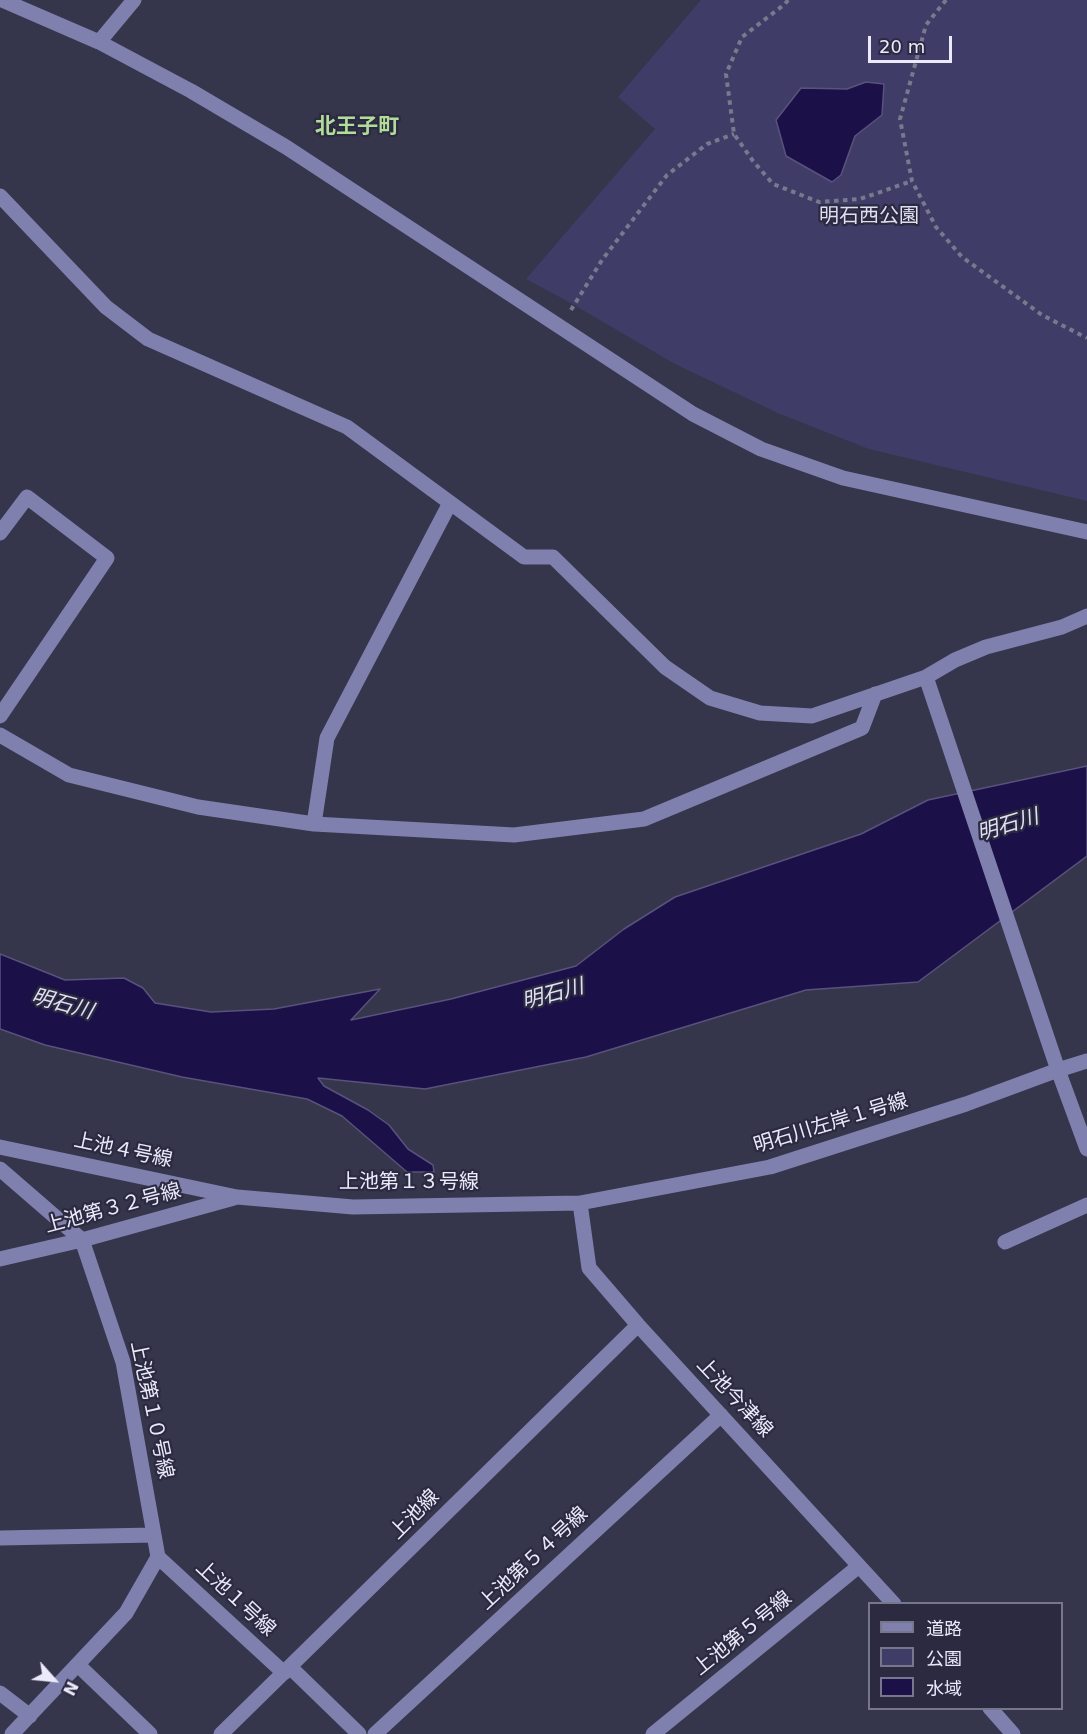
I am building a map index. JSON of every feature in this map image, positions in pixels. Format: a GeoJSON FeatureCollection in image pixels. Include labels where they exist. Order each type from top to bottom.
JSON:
{"type":"FeatureCollection","features":[{"type":"Feature","properties":{"kind":"street"},"geometry":{"type":"LineString","coordinates":[[2,0],[99,42],[191,91],[286,147],[693,414],[761,449],[843,478],[1087,532]]}},
{"type":"Feature","properties":{"kind":"street"},"geometry":{"type":"LineString","coordinates":[[99,42],[134,0]]}},
{"type":"Feature","properties":{"kind":"street"},"geometry":{"type":"LineString","coordinates":[[0,196],[106,306],[148,339],[347,427],[524,557],[553,557],[665,667],[710,698],[760,713],[812,716],[926,676],[986,647],[1062,627],[1087,616]]}},
{"type":"Feature","properties":{"kind":"street"},"geometry":{"type":"LineString","coordinates":[[0,533],[27,497],[108,558],[0,716]]}},
{"type":"Feature","properties":{"kind":"street"},"geometry":{"type":"LineString","coordinates":[[315,824],[327,738],[450,503]]}},
{"type":"Feature","properties":{"kind":"street"},"geometry":{"type":"LineString","coordinates":[[926,676],[1058,1070],[1087,1149]]}},
{"type":"Feature","properties":{"kind":"street"},"geometry":{"type":"LineString","coordinates":[[0,735],[69,775],[198,807],[315,824],[514,835],[644,819],[862,728],[875,694]]}},
{"type":"Feature","properties":{"kind":"street","name":"明石川左岸１号線"},"geometry":{"type":"LineString","coordinates":[[580,1203],[770,1167],[966,1104],[1087,1061]]}},
{"type":"Feature","properties":{"kind":"street","name":"上池４号線"},"geometry":{"type":"LineString","coordinates":[[0,1147],[237,1197]]}},
{"type":"Feature","properties":{"kind":"street"},"geometry":{"type":"LineString","coordinates":[[0,1169],[82,1240]]}},
{"type":"Feature","properties":{"kind":"street","name":"上池第１３号線"},"geometry":{"type":"LineString","coordinates":[[237,1197],[353,1207],[580,1203]]}},
{"type":"Feature","properties":{"kind":"street","name":"上池第３２号線"},"geometry":{"type":"LineString","coordinates":[[0,1259],[82,1240],[237,1197]]}},
{"type":"Feature","properties":{"kind":"street","name":"上池今津線"},"geometry":{"type":"LineString","coordinates":[[580,1203],[589,1268],[638,1325],[892,1602]]}},
{"type":"Feature","properties":{"kind":"street"},"geometry":{"type":"LineString","coordinates":[[1005,1242],[1087,1205]]}},
{"type":"Feature","properties":{"kind":"street","name":"上池第１０号線"},"geometry":{"type":"LineString","coordinates":[[82,1240],[123,1362],[158,1557]]}},
{"type":"Feature","properties":{"kind":"street","name":"上池線"},"geometry":{"type":"LineString","coordinates":[[221,1734],[638,1325]]}},
{"type":"Feature","properties":{"kind":"street","name":"上池第５４号線"},"geometry":{"type":"LineString","coordinates":[[375,1734],[721,1415]]}},
{"type":"Feature","properties":{"kind":"street"},"geometry":{"type":"LineString","coordinates":[[0,1538],[154,1535]]}},
{"type":"Feature","properties":{"kind":"street"},"geometry":{"type":"LineString","coordinates":[[12,1734],[126,1613],[158,1557]]}},
{"type":"Feature","properties":{"kind":"street","name":"上池１号線"},"geometry":{"type":"LineString","coordinates":[[158,1557],[359,1734]]}},
{"type":"Feature","properties":{"kind":"street","name":"上池第５号線"},"geometry":{"type":"LineString","coordinates":[[653,1734],[859,1566]]}},
{"type":"Feature","properties":{"kind":"street"},"geometry":{"type":"LineString","coordinates":[[78,1665],[150,1734]]}},
{"type":"Feature","properties":{"kind":"street"},"geometry":{"type":"LineString","coordinates":[[0,1693],[30,1716]]}},
{"type":"Feature","properties":{"kind":"street"},"geometry":{"type":"LineString","coordinates":[[991,1710],[1004,1731]]}},
{"type":"Feature","properties":{"kind":"path"},"geometry":{"type":"LineString","coordinates":[[788,0],[742,37],[726,74],[734,134],[773,184],[819,202],[860,199],[912,181]]}},
{"type":"Feature","properties":{"kind":"path"},"geometry":{"type":"LineString","coordinates":[[946,0],[926,25],[900,119],[912,181],[936,227],[963,257],[1042,315],[1087,338]]}},
{"type":"Feature","properties":{"kind":"path"},"geometry":{"type":"LineString","coordinates":[[560,328],[602,260],[667,175],[707,144],[734,134]]}},
{"type":"Feature","properties":{"kind":"green space","name":"明石西公園"},"geometry":{"type":"Polygon","coordinates":[[[701,0],[1087,0],[1087,501],[869,449],[780,414],[675,364],[526,279],[655,129],[618,97],[701,0]]]}},
{"type":"Feature","properties":{"kind":"water"},"geometry":{"type":"Polygon","coordinates":[[[866,82],[884,84],[882,115],[855,136],[841,175],[832,182],[786,156],[776,120],[801,88],[847,89],[866,82]]]}},
{"type":"Feature","properties":{"kind":"water","name":"明石川"},"geometry":{"type":"Polygon","coordinates":[[[1087,766],[1087,856],[918,982],[806,990],[586,1057],[425,1089],[318,1078],[324,1086],[368,1110],[389,1125],[408,1149],[433,1165],[434,1172],[407,1172],[342,1116],[307,1099],[182,1077],[45,1045],[0,1029],[0,954],[65,980],[124,978],[143,988],[155,1003],[211,1012],[274,1009],[380,989],[351,1020],[451,999],[576,966],[624,929],[675,897],[861,834],[928,800],[1087,766]]]}},
{"type":"Feature","properties":{"kind":"district","name":"北王子町"},"geometry":{"type":"Point","coordinates":[357,128]}}]}
